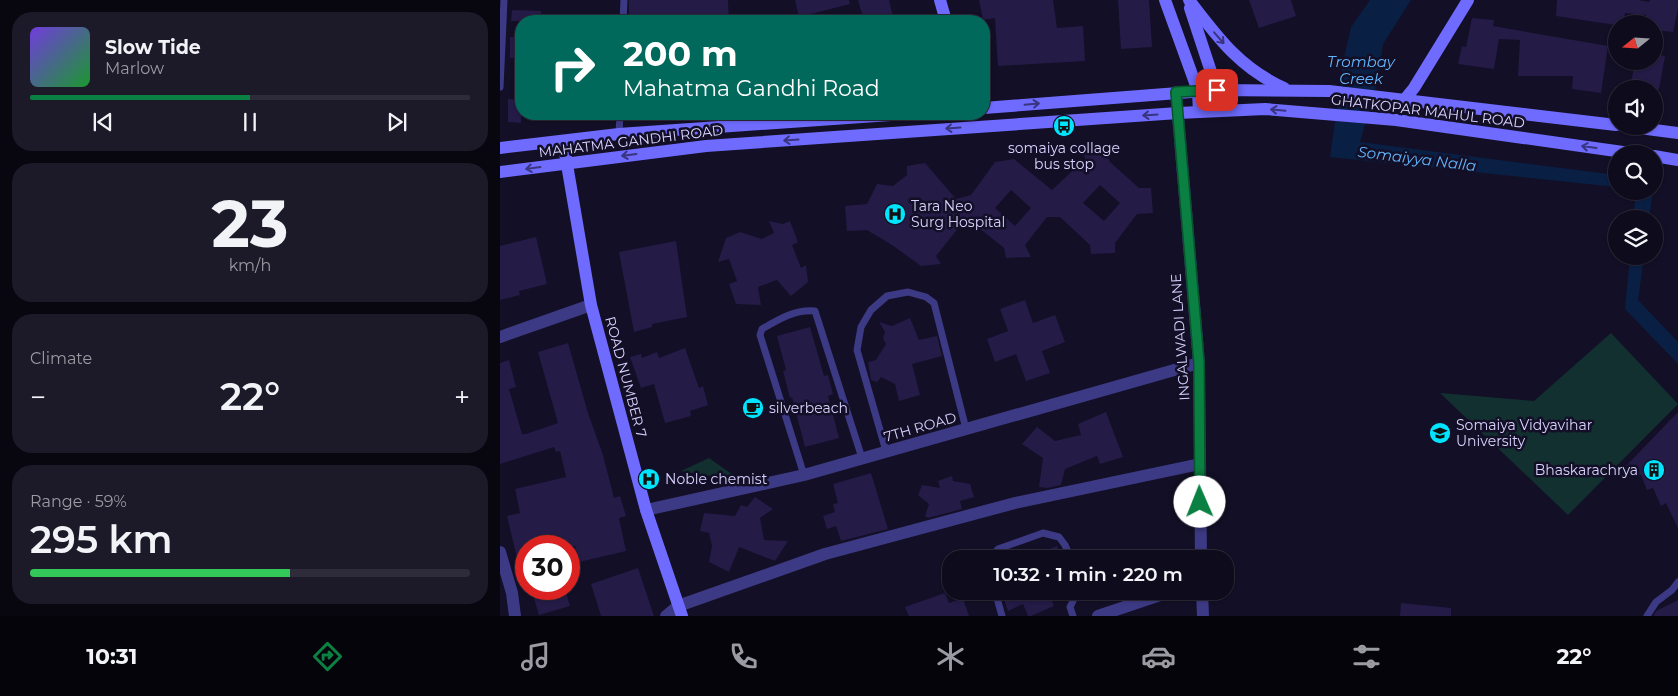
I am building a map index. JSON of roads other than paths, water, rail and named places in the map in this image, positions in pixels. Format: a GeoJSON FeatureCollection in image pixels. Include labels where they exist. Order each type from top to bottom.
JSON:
{"type":"FeatureCollection","features":[{"type":"Feature","properties":{"kind":"street"},"geometry":{"type":"LineString","coordinates":[[940,0],[944,15]]}},
{"type":"Feature","properties":{"kind":"street"},"geometry":{"type":"LineString","coordinates":[[1165,0],[1198,91],[1199,112]]}},
{"type":"Feature","properties":{"kind":"street"},"geometry":{"type":"LineString","coordinates":[[1188,0],[1217,90],[1215,111]]}},
{"type":"Feature","properties":{"kind":"street"},"geometry":{"type":"LineString","coordinates":[[1188,0],[1239,60],[1265,80],[1288,90]]}},
{"type":"Feature","properties":{"kind":"street"},"geometry":{"type":"LineString","coordinates":[[1405,99],[1414,88],[1468,0]]}},
{"type":"Feature","properties":{"kind":"street"},"geometry":{"type":"LineString","coordinates":[[990,108],[1217,90]]}},
{"type":"Feature","properties":{"kind":"street","name":"GHATKOPAR MAHUL ROAD"},"geometry":{"type":"LineString","coordinates":[[1217,90],[1329,91],[1608,124]]}},
{"type":"Feature","properties":{"kind":"street","name":"INGALWADI LANE"},"geometry":{"type":"LineString","coordinates":[[1176,92],[1199,363],[1201,550]]}},
{"type":"Feature","properties":{"kind":"street","name":"GHATKOPAR MAHUL ROAD"},"geometry":{"type":"LineString","coordinates":[[1215,111],[1265,109],[1377,118],[1608,150]]}},
{"type":"Feature","properties":{"kind":"street","name":"MAHATMA GANDHI ROAD"},"geometry":{"type":"LineString","coordinates":[[500,172],[706,146],[1215,111]]}},
{"type":"Feature","properties":{"kind":"street","name":"MAHATMA GANDHI ROAD"},"geometry":{"type":"LineString","coordinates":[[500,148],[619,134],[820,120]]}},
{"type":"Feature","properties":{"kind":"street"},"geometry":{"type":"LineString","coordinates":[[975,120],[977,127]]}},
{"type":"Feature","properties":{"kind":"street"},"geometry":{"type":"LineString","coordinates":[[1663,131],[1678,133]]}},
{"type":"Feature","properties":{"kind":"street","name":"ROAD NUMBER 7"},"geometry":{"type":"LineString","coordinates":[[563,141],[591,305],[646,510],[680,611]]}},
{"type":"Feature","properties":{"kind":"street"},"geometry":{"type":"LineString","coordinates":[[1663,158],[1678,160]]}},
{"type":"Feature","properties":{"kind":"street"},"geometry":{"type":"LineString","coordinates":[[500,337],[591,305]]}},
{"type":"Feature","properties":{"kind":"street","name":"7TH ROAD"},"geometry":{"type":"LineString","coordinates":[[646,510],[804,475],[1199,363]]}},
{"type":"Feature","properties":{"kind":"street"},"geometry":{"type":"LineString","coordinates":[[666,616],[825,554],[1015,503],[1200,464]]}},
{"type":"Feature","properties":{"kind":"street"},"geometry":{"type":"LineString","coordinates":[[500,552],[512,593],[515,616]]}},
{"type":"Feature","properties":{"kind":"street"},"geometry":{"type":"LineString","coordinates":[[1098,616],[1145,600]]}},
{"type":"Feature","properties":{"kind":"street"},"geometry":{"type":"LineString","coordinates":[[1202,600],[1203,616]]}},
{"type":"Feature","properties":{"kind":"lane"},"geometry":{"type":"LineString","coordinates":[[500,87],[504,0]]}},
{"type":"Feature","properties":{"kind":"lane"},"geometry":{"type":"LineString","coordinates":[[623,15],[624,0]]}},
{"type":"Feature","properties":{"kind":"lane"},"geometry":{"type":"LineString","coordinates":[[619,134],[620,120]]}},
{"type":"Feature","properties":{"kind":"lane"},"geometry":{"type":"LineString","coordinates":[[886,452],[858,350],[862,326],[866,318],[871,310],[887,296],[908,292],[926,297],[934,303],[966,429]]}},
{"type":"Feature","properties":{"kind":"lane"},"geometry":{"type":"LineString","coordinates":[[804,475],[760,335],[762,328],[782,317],[806,310],[815,311],[862,458]]}},
{"type":"Feature","properties":{"kind":"lane"},"geometry":{"type":"LineString","coordinates":[[997,550],[1043,533],[1059,536],[1067,550]]}},
{"type":"Feature","properties":{"kind":"lane"},"geometry":{"type":"LineString","coordinates":[[1647,616],[1656,602],[1672,590],[1678,582]]}},
{"type":"Feature","properties":{"kind":"lane"},"geometry":{"type":"LineString","coordinates":[[998,600],[1002,616]]}},
{"type":"Feature","properties":{"kind":"lane"},"geometry":{"type":"LineString","coordinates":[[1073,616],[1070,607],[1074,600]]}},
{"type":"Feature","properties":{"kind":"water","name":"Trombay Creek"},"geometry":{"type":"Polygon","coordinates":[[[1370,0],[1411,0],[1383,44],[1379,75],[1360,142],[1608,174],[1608,186],[1330,157],[1343,63],[1351,27],[1370,0]]]}},
{"type":"Feature","properties":{"kind":"water"},"geometry":{"type":"Polygon","coordinates":[[[1635,200],[1652,200],[1650,210],[1634,210],[1635,200]]]}},
{"type":"Feature","properties":{"kind":"water"},"geometry":{"type":"Polygon","coordinates":[[[1629,265],[1643,265],[1638,300],[1678,342],[1678,364],[1625,309],[1629,265]]]}},
{"type":"Feature","properties":{"kind":"place","name":"somaiya collage bus stop"},"geometry":{"type":"Point","coordinates":[1064,126]}},
{"type":"Feature","properties":{"kind":"place","name":"Tara Neo Surg Hospital"},"geometry":{"type":"Point","coordinates":[895,214]}},
{"type":"Feature","properties":{"kind":"place","name":"silverbeach"},"geometry":{"type":"Point","coordinates":[753,408]}},
{"type":"Feature","properties":{"kind":"place","name":"Somaiya Vidyavihar University"},"geometry":{"type":"Point","coordinates":[1440,433]}},
{"type":"Feature","properties":{"kind":"place","name":"Bhaskarachrya"},"geometry":{"type":"Point","coordinates":[1654,470]}},
{"type":"Feature","properties":{"kind":"place","name":"Noble chemist"},"geometry":{"type":"Point","coordinates":[649,479]}},
{"type":"Feature","properties":{"kind":"water label","name":"Somaiyya Nalla"},"geometry":{"type":"Point","coordinates":[1417,159]}}]}
